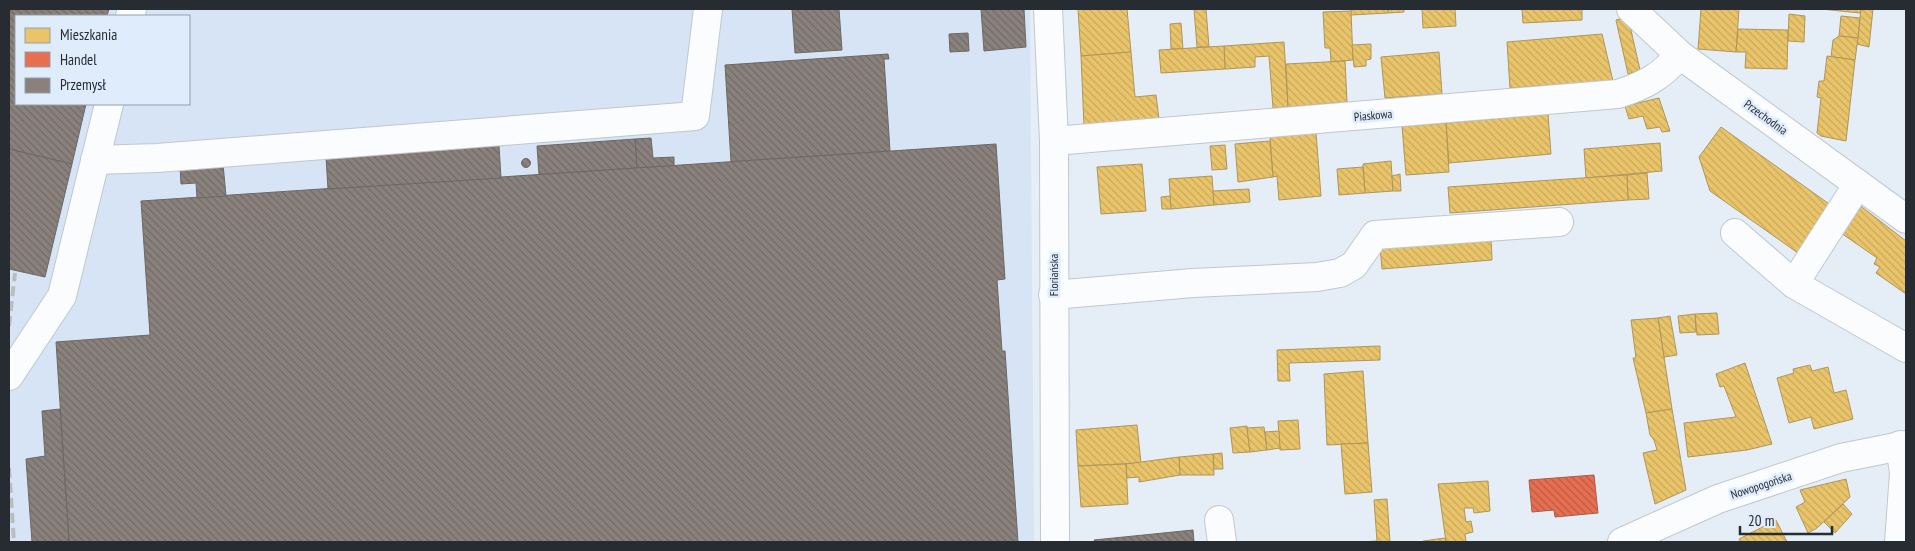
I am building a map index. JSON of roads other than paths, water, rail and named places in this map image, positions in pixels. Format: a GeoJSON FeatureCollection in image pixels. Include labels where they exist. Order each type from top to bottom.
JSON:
{"type":"FeatureCollection","features":[{"type":"Feature","properties":{"kind":"street"},"geometry":{"type":"LineString","coordinates":[[95,160],[157,158],[694,116],[708,9]]}},
{"type":"Feature","properties":{"kind":"street","name":"Floriańska"},"geometry":{"type":"LineString","coordinates":[[1048,9],[1054,141],[1055,542]]}},
{"type":"Feature","properties":{"kind":"street","name":"Przechodnia"},"geometry":{"type":"LineString","coordinates":[[1631,9],[1680,55],[1906,219]]}},
{"type":"Feature","properties":{"kind":"street","name":"Piaskowa"},"geometry":{"type":"LineString","coordinates":[[1054,141],[1618,94],[1644,86],[1665,72],[1680,55]]}},
{"type":"Feature","properties":{"kind":"street"},"geometry":{"type":"LineString","coordinates":[[9,376],[62,296],[109,105]]}},
{"type":"Feature","properties":{"kind":"street"},"geometry":{"type":"LineString","coordinates":[[1794,284],[1858,184]]}},
{"type":"Feature","properties":{"kind":"street"},"geometry":{"type":"LineString","coordinates":[[1053,295],[1193,283],[1317,277],[1340,273],[1354,265],[1375,235],[1559,222]]}},
{"type":"Feature","properties":{"kind":"street"},"geometry":{"type":"LineString","coordinates":[[1734,233],[1794,284],[1906,348]]}},
{"type":"Feature","properties":{"kind":"street"},"geometry":{"type":"LineString","coordinates":[[1899,542],[1904,473],[1903,445]]}},
{"type":"Feature","properties":{"kind":"street","name":"Nowopogońska"},"geometry":{"type":"LineString","coordinates":[[1622,542],[1718,499],[1841,458],[1903,445]]}},
{"type":"Feature","properties":{"kind":"railway"},"geometry":{"type":"LineString","coordinates":[[9,326],[15,273]]}},
{"type":"Feature","properties":{"kind":"railway"},"geometry":{"type":"LineString","coordinates":[[9,468],[14,542]]}}]}
